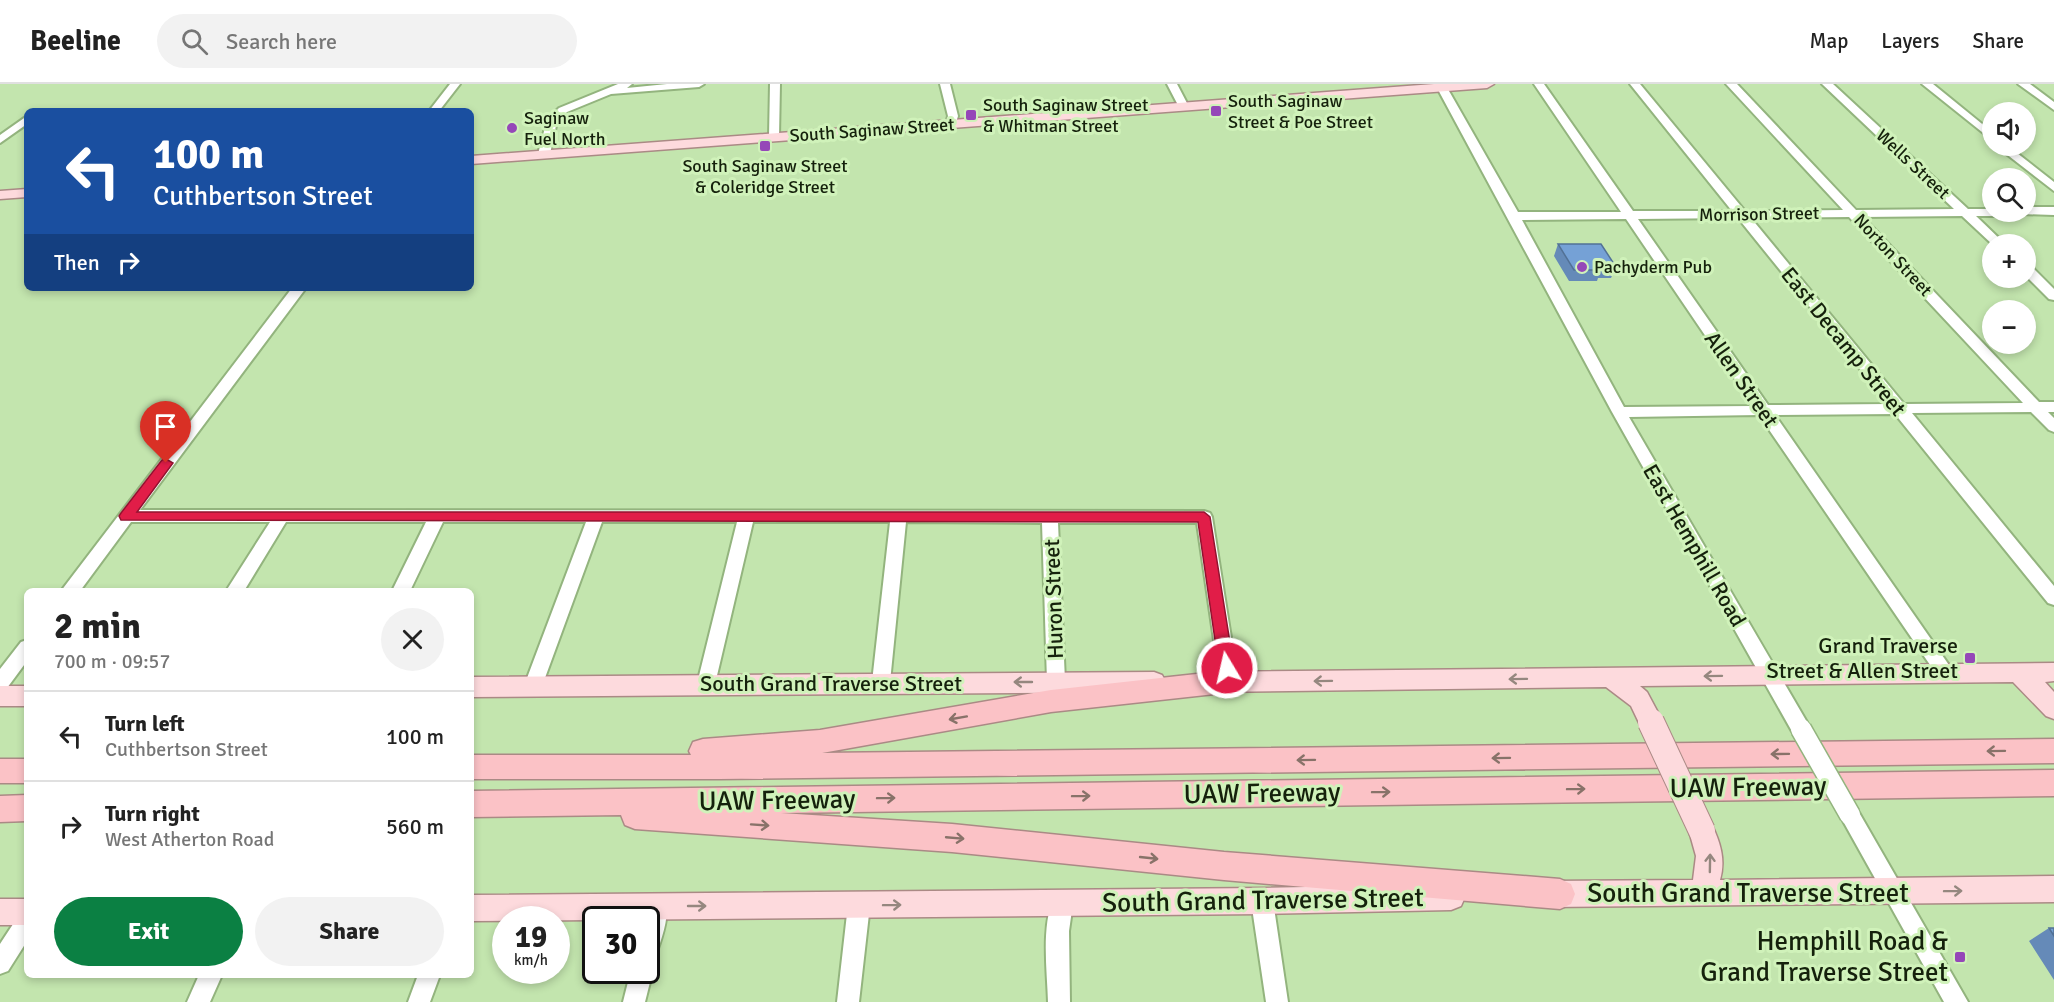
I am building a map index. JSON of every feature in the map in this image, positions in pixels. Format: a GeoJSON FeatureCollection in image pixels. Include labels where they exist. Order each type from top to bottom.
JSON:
{"type":"FeatureCollection","features":[{"type":"Feature","properties":{"kind":"highway"},"geometry":{"type":"LineString","coordinates":[[474,762],[747,750],[820,742],[1051,701],[1226,682]]}},
{"type":"Feature","properties":{"kind":"highway","name":"UAW Freeway"},"geometry":{"type":"LineString","coordinates":[[474,767],[719,767],[2054,751]]}},
{"type":"Feature","properties":{"kind":"highway"},"geometry":{"type":"LineString","coordinates":[[0,771],[24,771]]}},
{"type":"Feature","properties":{"kind":"highway","name":"UAW Freeway"},"geometry":{"type":"LineString","coordinates":[[474,804],[2054,783]]}},
{"type":"Feature","properties":{"kind":"highway"},"geometry":{"type":"LineString","coordinates":[[0,809],[24,808]]}},
{"type":"Feature","properties":{"kind":"highway"},"geometry":{"type":"LineString","coordinates":[[474,809],[602,814],[952,838],[1258,869],[1560,894]]}},
{"type":"Feature","properties":{"kind":"main road","name":"South Saginaw Street"},"geometry":{"type":"LineString","coordinates":[[474,160],[1488,84]]}},
{"type":"Feature","properties":{"kind":"main road"},"geometry":{"type":"LineString","coordinates":[[0,195],[24,193]]}},
{"type":"Feature","properties":{"kind":"main road"},"geometry":{"type":"LineString","coordinates":[[2018,672],[2054,709]]}},
{"type":"Feature","properties":{"kind":"main road","name":"South Grand Traverse Street"},"geometry":{"type":"LineString","coordinates":[[474,687],[881,682],[1226,682],[2054,672]]}},
{"type":"Feature","properties":{"kind":"main road"},"geometry":{"type":"LineString","coordinates":[[1612,678],[1639,699],[1702,831],[1709,849],[1711,867],[1700,894]]}},
{"type":"Feature","properties":{"kind":"main road"},"geometry":{"type":"LineString","coordinates":[[0,696],[24,696]]}},
{"type":"Feature","properties":{"kind":"main road","name":"South Grand Traverse Street"},"geometry":{"type":"LineString","coordinates":[[660,907],[2054,889]]}},
{"type":"Feature","properties":{"kind":"main road","name":"South Grand Traverse Street"},"geometry":{"type":"LineString","coordinates":[[474,908],[582,907]]}},
{"type":"Feature","properties":{"kind":"main road"},"geometry":{"type":"LineString","coordinates":[[0,912],[24,912]]}},
{"type":"Feature","properties":{"kind":"street"},"geometry":{"type":"LineString","coordinates":[[436,108],[455,84]]}},
{"type":"Feature","properties":{"kind":"street"},"geometry":{"type":"LineString","coordinates":[[544,154],[552,120],[572,105],[627,84]]}},
{"type":"Feature","properties":{"kind":"street"},"geometry":{"type":"LineString","coordinates":[[606,93],[699,84]]}},
{"type":"Feature","properties":{"kind":"street"},"geometry":{"type":"LineString","coordinates":[[774,84],[774,137]]}},
{"type":"Feature","properties":{"kind":"street"},"geometry":{"type":"LineString","coordinates":[[945,84],[953,116],[951,124]]}},
{"type":"Feature","properties":{"kind":"street"},"geometry":{"type":"LineString","coordinates":[[1172,84],[1184,106]]}},
{"type":"Feature","properties":{"kind":"street","name":"Allen Street"},"geometry":{"type":"LineString","coordinates":[[1539,84],[1945,673]]}},
{"type":"Feature","properties":{"kind":"street","name":"East Decamp Street"},"geometry":{"type":"LineString","coordinates":[[1635,84],[2054,598]]}},
{"type":"Feature","properties":{"kind":"street","name":"Norton Street"},"geometry":{"type":"LineString","coordinates":[[1731,84],[2054,427]]}},
{"type":"Feature","properties":{"kind":"street","name":"Wells Street"},"geometry":{"type":"LineString","coordinates":[[1827,84],[1989,234]]}},
{"type":"Feature","properties":{"kind":"street"},"geometry":{"type":"LineString","coordinates":[[1927,84],[1982,129]]}},
{"type":"Feature","properties":{"kind":"street"},"geometry":{"type":"LineString","coordinates":[[2023,84],[2054,107]]}},
{"type":"Feature","properties":{"kind":"street","name":"East Hemphill Road"},"geometry":{"type":"LineString","coordinates":[[1441,86],[1619,412],[1957,1002]]}},
{"type":"Feature","properties":{"kind":"street"},"geometry":{"type":"LineString","coordinates":[[0,140],[24,121]]}},
{"type":"Feature","properties":{"kind":"street"},"geometry":{"type":"LineString","coordinates":[[2014,156],[2054,188]]}},
{"type":"Feature","properties":{"kind":"street"},"geometry":{"type":"LineString","coordinates":[[2036,211],[2054,211]]}},
{"type":"Feature","properties":{"kind":"street","name":"Morrison Street"},"geometry":{"type":"LineString","coordinates":[[1514,216],[1982,212]]}},
{"type":"Feature","properties":{"kind":"street"},"geometry":{"type":"LineString","coordinates":[[2036,279],[2054,296]]}},
{"type":"Feature","properties":{"kind":"street"},"geometry":{"type":"LineString","coordinates":[[72,588],[298,291]]}},
{"type":"Feature","properties":{"kind":"street"},"geometry":{"type":"LineString","coordinates":[[1619,412],[2054,407]]}},
{"type":"Feature","properties":{"kind":"street"},"geometry":{"type":"LineString","coordinates":[[126,516],[1204,517],[1226,682]]}},
{"type":"Feature","properties":{"kind":"street"},"geometry":{"type":"LineString","coordinates":[[881,682],[899,516]]}},
{"type":"Feature","properties":{"kind":"street"},"geometry":{"type":"LineString","coordinates":[[237,588],[281,517]]}},
{"type":"Feature","properties":{"kind":"street"},"geometry":{"type":"LineString","coordinates":[[402,588],[437,517]]}},
{"type":"Feature","properties":{"kind":"street"},"geometry":{"type":"LineString","coordinates":[[534,686],[596,517]]}},
{"type":"Feature","properties":{"kind":"street"},"geometry":{"type":"LineString","coordinates":[[706,684],[746,517]]}},
{"type":"Feature","properties":{"kind":"street","name":"Huron Street"},"geometry":{"type":"LineString","coordinates":[[1050,517],[1056,681]]}},
{"type":"Feature","properties":{"kind":"street"},"geometry":{"type":"LineString","coordinates":[[0,683],[24,651]]}},
{"type":"Feature","properties":{"kind":"street"},"geometry":{"type":"LineString","coordinates":[[1262,901],[1277,1002]]}},
{"type":"Feature","properties":{"kind":"street"},"geometry":{"type":"LineString","coordinates":[[1059,1002],[1058,932],[1062,903]]}},
{"type":"Feature","properties":{"kind":"street"},"geometry":{"type":"LineString","coordinates":[[848,1002],[859,905]]}},
{"type":"Feature","properties":{"kind":"street"},"geometry":{"type":"LineString","coordinates":[[0,963],[24,927]]}},
{"type":"Feature","properties":{"kind":"street"},"geometry":{"type":"LineString","coordinates":[[198,1002],[210,978]]}},
{"type":"Feature","properties":{"kind":"street"},"geometry":{"type":"LineString","coordinates":[[419,1002],[428,978]]}},
{"type":"Feature","properties":{"kind":"street"},"geometry":{"type":"LineString","coordinates":[[634,1002],[638,984]]}},
{"type":"Feature","properties":{"kind":"building"},"geometry":{"type":"Polygon","coordinates":[[[1558,244],[1601,244],[1616,267],[1600,267],[1602,270],[1574,270],[1558,244]]]}},
{"type":"Feature","properties":{"kind":"place","name":"South Saginaw Street & Poe Street"},"geometry":{"type":"Point","coordinates":[1216,111]}},
{"type":"Feature","properties":{"kind":"place","name":"South Saginaw Street & Whitman Street"},"geometry":{"type":"Point","coordinates":[971,115]}},
{"type":"Feature","properties":{"kind":"place","name":"Saginaw Fuel North"},"geometry":{"type":"Point","coordinates":[512,128]}},
{"type":"Feature","properties":{"kind":"place","name":"South Saginaw Street & Coleridge Street"},"geometry":{"type":"Point","coordinates":[765,146]}},
{"type":"Feature","properties":{"kind":"place","name":"Pachyderm Pub"},"geometry":{"type":"Point","coordinates":[1582,267]}},
{"type":"Feature","properties":{"kind":"place","name":"Grand Traverse Street & Allen Street"},"geometry":{"type":"Point","coordinates":[1970,658]}},
{"type":"Feature","properties":{"kind":"place","name":"Hemphill Road & Grand Traverse Street"},"geometry":{"type":"Point","coordinates":[1960,957]}},
{"type":"Feature","properties":{"kind":"route"},"geometry":{"type":"LineString","coordinates":[[166,463],[126,516],[1204,517],[1227,668]]}}]}
